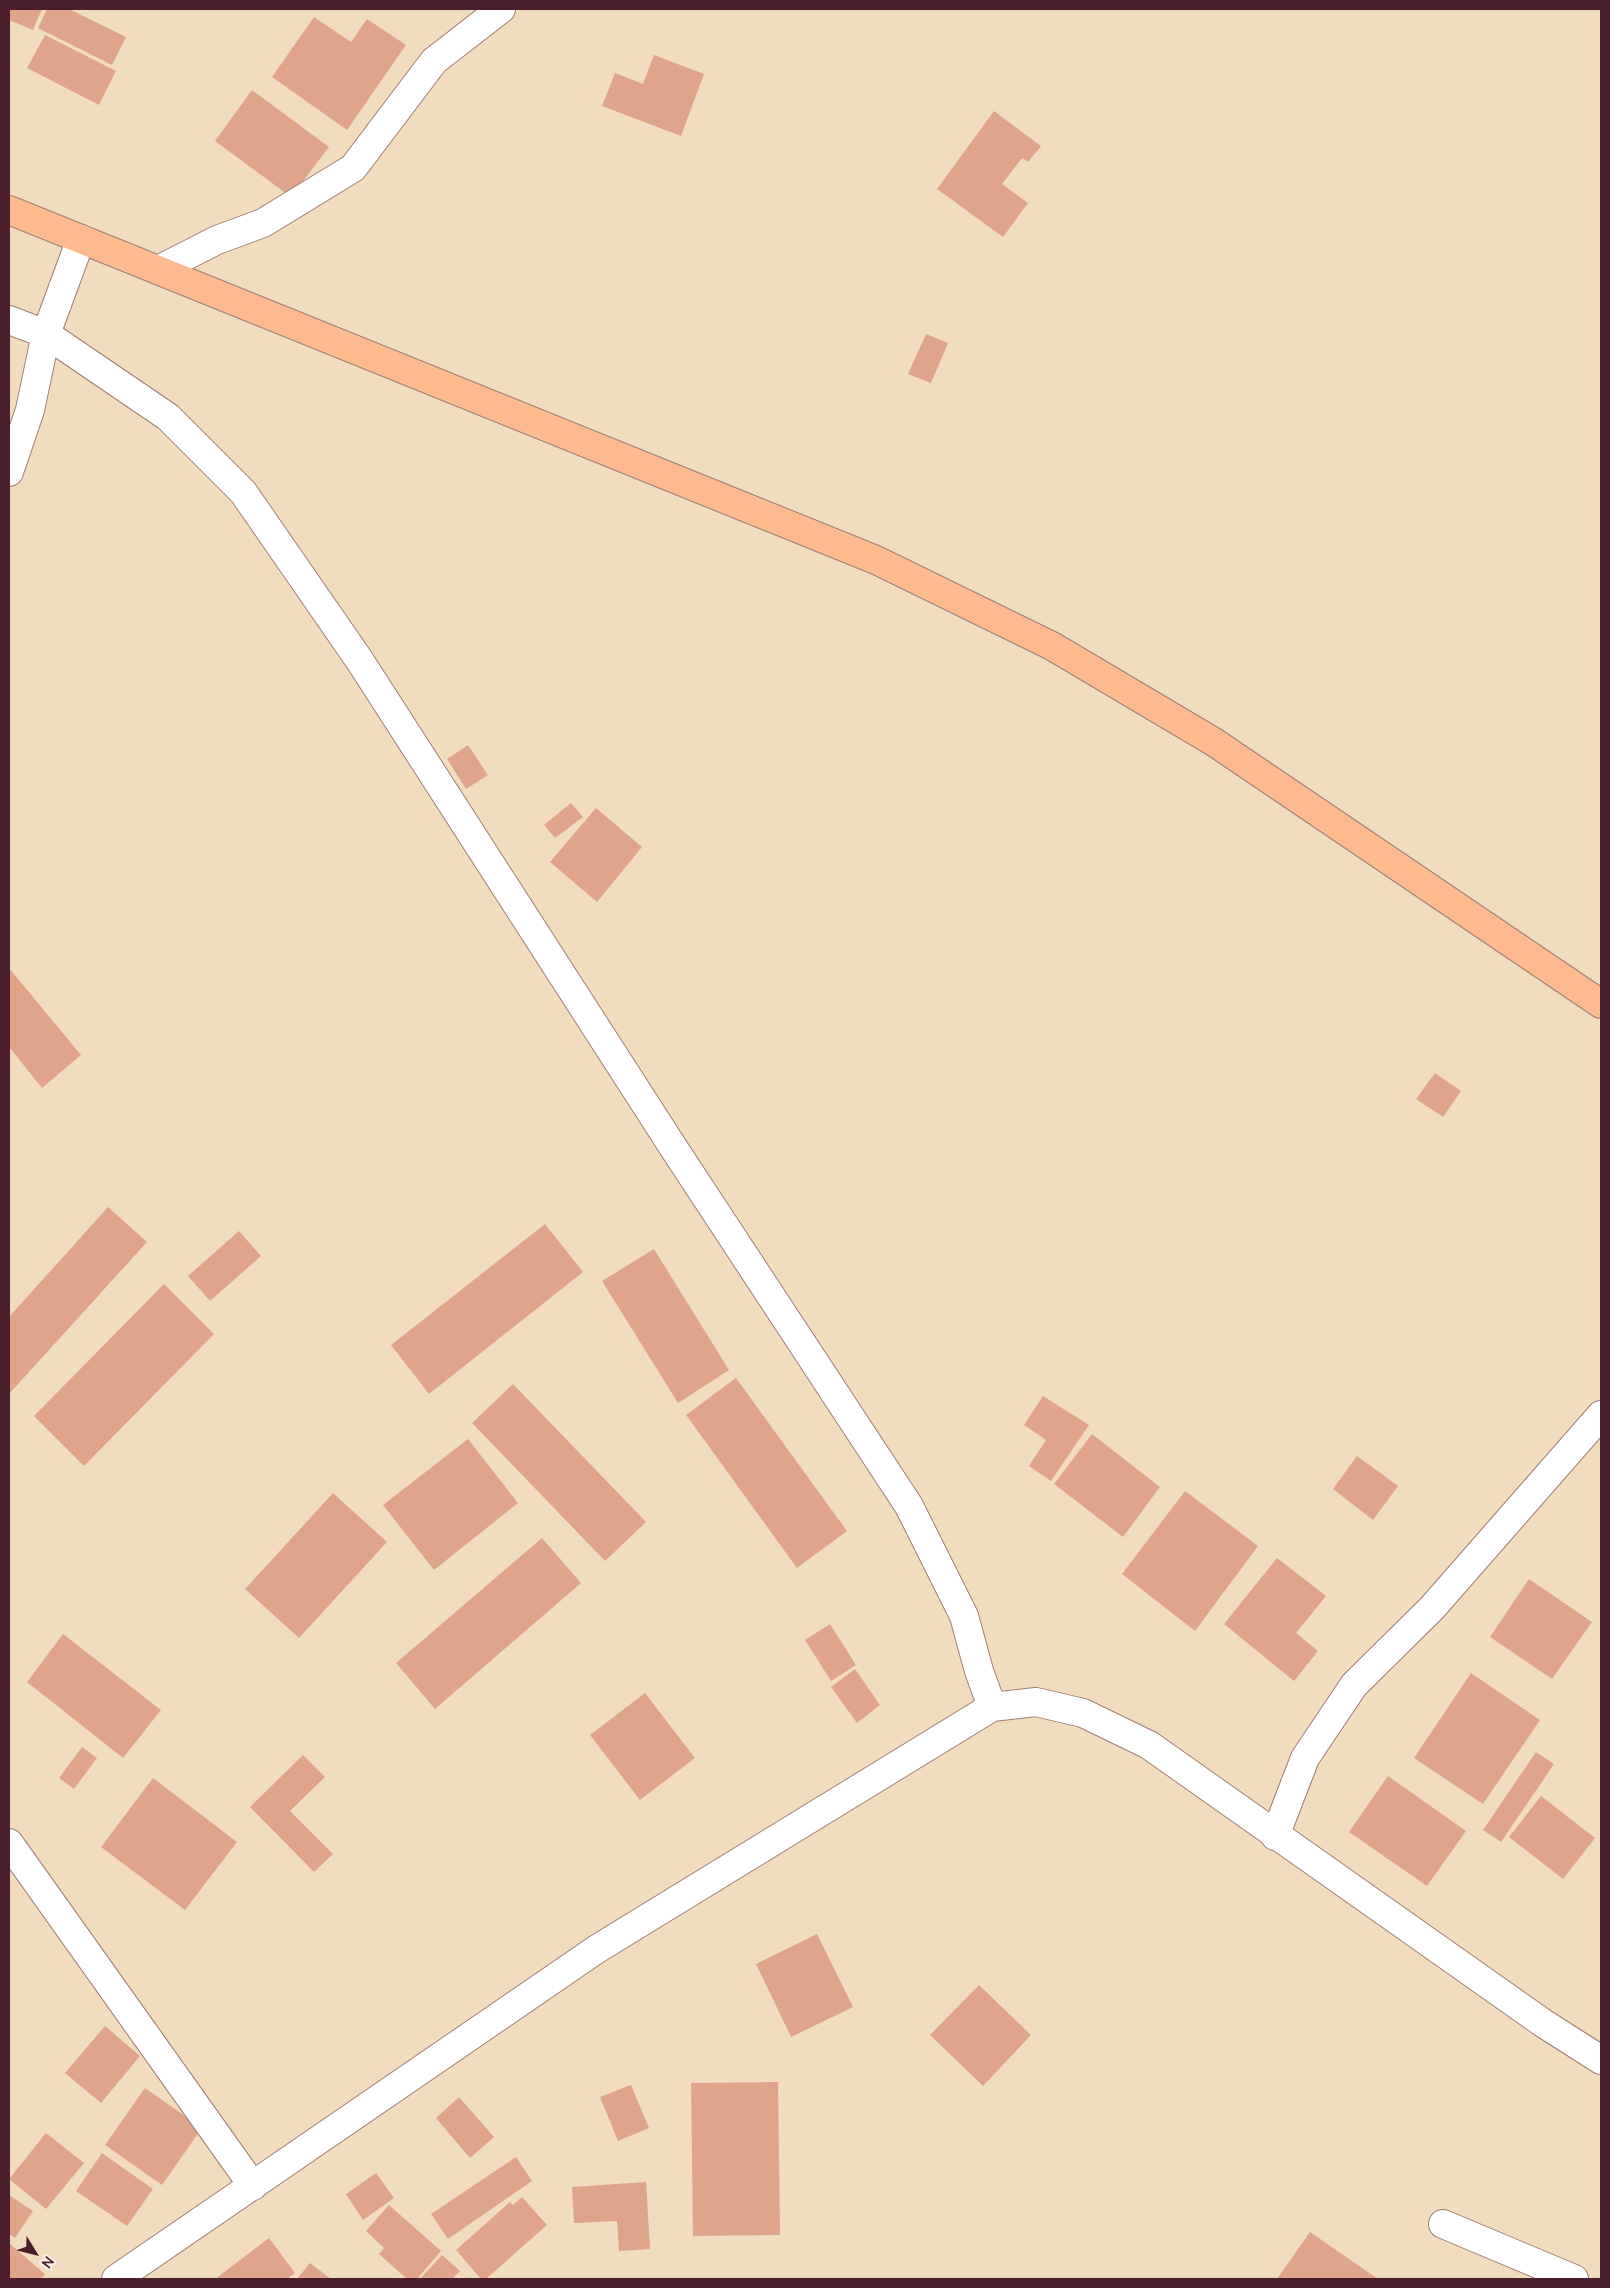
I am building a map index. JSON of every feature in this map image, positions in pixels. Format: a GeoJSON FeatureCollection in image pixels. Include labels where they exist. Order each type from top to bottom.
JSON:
{"type":"FeatureCollection","features":[{"type":"Feature","properties":{"kind":"main road"},"geometry":{"type":"LineString","coordinates":[[9,210],[876,560],[1052,646],[1214,742],[1601,1004]]}},
{"type":"Feature","properties":{"kind":"street"},"geometry":{"type":"LineString","coordinates":[[158,270],[217,240],[263,224],[353,168],[434,61],[501,9]]}},
{"type":"Feature","properties":{"kind":"street"},"geometry":{"type":"LineString","coordinates":[[9,472],[30,410],[46,334],[81,240]]}},
{"type":"Feature","properties":{"kind":"street"},"geometry":{"type":"LineString","coordinates":[[9,320],[46,334],[168,416],[244,492],[360,660],[667,1139],[909,1506],[964,1616],[979,1671],[992,1707]]}},
{"type":"Feature","properties":{"kind":"street"},"geometry":{"type":"LineString","coordinates":[[1276,1836],[1305,1758],[1354,1685],[1432,1608],[1601,1415]]}},
{"type":"Feature","properties":{"kind":"street"},"geometry":{"type":"LineString","coordinates":[[116,2279],[597,1949],[992,1707],[1036,1702],[1083,1713],[1148,1745],[1543,2023],[1601,2060]]}},
{"type":"Feature","properties":{"kind":"street"},"geometry":{"type":"LineString","coordinates":[[9,1843],[253,2186]]}},
{"type":"Feature","properties":{"kind":"street"},"geometry":{"type":"LineString","coordinates":[[1443,2224],[1574,2279]]}},
{"type":"Feature","properties":{"kind":"building"},"geometry":{"type":"Polygon","coordinates":[[[9,9],[42,9],[33,30],[9,20],[9,9]]]}},
{"type":"Feature","properties":{"kind":"building"},"geometry":{"type":"Polygon","coordinates":[[[47,9],[69,9],[126,37],[112,65],[38,28],[47,9]]]}},
{"type":"Feature","properties":{"kind":"building"},"geometry":{"type":"Polygon","coordinates":[[[314,17],[351,42],[367,19],[406,45],[347,130],[272,77],[314,17]]]}},
{"type":"Feature","properties":{"kind":"building"},"geometry":{"type":"Polygon","coordinates":[[[45,35],[116,71],[99,105],[27,68],[45,35]]]}},
{"type":"Feature","properties":{"kind":"building"},"geometry":{"type":"Polygon","coordinates":[[[654,55],[704,74],[681,136],[602,106],[615,73],[643,84],[654,55]]]}},
{"type":"Feature","properties":{"kind":"building"},"geometry":{"type":"Polygon","coordinates":[[[252,90],[329,147],[291,197],[215,141],[252,90]]]}},
{"type":"Feature","properties":{"kind":"building"},"geometry":{"type":"Polygon","coordinates":[[[994,111],[1041,146],[1028,162],[1022,158],[1002,184],[1028,203],[1003,237],[937,189],[994,111]]]}},
{"type":"Feature","properties":{"kind":"building"},"geometry":{"type":"Polygon","coordinates":[[[926,334],[948,343],[931,383],[908,374],[926,334]]]}},
{"type":"Feature","properties":{"kind":"building"},"geometry":{"type":"Polygon","coordinates":[[[468,745],[488,775],[466,789],[447,759],[468,745]]]}},
{"type":"Feature","properties":{"kind":"building"},"geometry":{"type":"Polygon","coordinates":[[[571,803],[583,817],[555,838],[544,825],[571,803]]]}},
{"type":"Feature","properties":{"kind":"building"},"geometry":{"type":"Polygon","coordinates":[[[596,808],[642,847],[597,902],[550,862],[596,808]]]}},
{"type":"Feature","properties":{"kind":"building"},"geometry":{"type":"Polygon","coordinates":[[[9,968],[81,1055],[42,1088],[9,1047],[9,968]]]}},
{"type":"Feature","properties":{"kind":"building"},"geometry":{"type":"Polygon","coordinates":[[[1435,1073],[1461,1091],[1443,1117],[1416,1099],[1435,1073]]]}},
{"type":"Feature","properties":{"kind":"building"},"geometry":{"type":"Polygon","coordinates":[[[108,1207],[147,1242],[9,1394],[9,1317],[108,1207]]]}},
{"type":"Feature","properties":{"kind":"building"},"geometry":{"type":"Polygon","coordinates":[[[545,1224],[583,1272],[429,1394],[391,1345],[545,1224]]]}},
{"type":"Feature","properties":{"kind":"building"},"geometry":{"type":"Polygon","coordinates":[[[239,1231],[261,1256],[210,1301],[188,1276],[239,1231]]]}},
{"type":"Feature","properties":{"kind":"building"},"geometry":{"type":"Polygon","coordinates":[[[654,1249],[729,1370],[678,1403],[602,1281],[654,1249]]]}},
{"type":"Feature","properties":{"kind":"building"},"geometry":{"type":"Polygon","coordinates":[[[164,1284],[214,1334],[84,1466],[34,1416],[164,1284]]]}},
{"type":"Feature","properties":{"kind":"building"},"geometry":{"type":"Polygon","coordinates":[[[736,1378],[847,1531],[797,1568],[686,1415],[736,1378]]]}},
{"type":"Feature","properties":{"kind":"building"},"geometry":{"type":"Polygon","coordinates":[[[513,1384],[646,1522],[605,1561],[472,1423],[513,1384]]]}},
{"type":"Feature","properties":{"kind":"building"},"geometry":{"type":"Polygon","coordinates":[[[1043,1396],[1089,1425],[1051,1481],[1029,1466],[1046,1440],[1024,1425],[1043,1396]]]}},
{"type":"Feature","properties":{"kind":"building"},"geometry":{"type":"Polygon","coordinates":[[[1092,1434],[1160,1487],[1123,1537],[1054,1484],[1092,1434]]]}},
{"type":"Feature","properties":{"kind":"building"},"geometry":{"type":"Polygon","coordinates":[[[468,1439],[518,1503],[434,1570],[383,1505],[468,1439]]]}},
{"type":"Feature","properties":{"kind":"building"},"geometry":{"type":"Polygon","coordinates":[[[1357,1456],[1398,1486],[1373,1520],[1333,1489],[1357,1456]]]}},
{"type":"Feature","properties":{"kind":"building"},"geometry":{"type":"Polygon","coordinates":[[[1185,1491],[1258,1546],[1195,1631],[1122,1574],[1185,1491]]]}},
{"type":"Feature","properties":{"kind":"building"},"geometry":{"type":"Polygon","coordinates":[[[333,1493],[387,1542],[299,1638],[245,1589],[333,1493]]]}},
{"type":"Feature","properties":{"kind":"building"},"geometry":{"type":"Polygon","coordinates":[[[542,1538],[581,1583],[435,1709],[396,1663],[542,1538]]]}},
{"type":"Feature","properties":{"kind":"building"},"geometry":{"type":"Polygon","coordinates":[[[1277,1558],[1326,1596],[1296,1633],[1318,1651],[1294,1681],[1224,1624],[1277,1558]]]}},
{"type":"Feature","properties":{"kind":"building"},"geometry":{"type":"Polygon","coordinates":[[[1529,1579],[1592,1622],[1552,1679],[1490,1637],[1529,1579]]]}},
{"type":"Feature","properties":{"kind":"building"},"geometry":{"type":"Polygon","coordinates":[[[830,1624],[856,1665],[831,1681],[805,1640],[830,1624]]]}},
{"type":"Feature","properties":{"kind":"building"},"geometry":{"type":"Polygon","coordinates":[[[63,1634],[161,1710],[123,1758],[27,1682],[63,1634]]]}},
{"type":"Feature","properties":{"kind":"building"},"geometry":{"type":"Polygon","coordinates":[[[855,1669],[880,1705],[857,1723],[831,1687],[855,1669]]]}},
{"type":"Feature","properties":{"kind":"building"},"geometry":{"type":"Polygon","coordinates":[[[1471,1673],[1540,1720],[1483,1804],[1414,1758],[1471,1673]]]}},
{"type":"Feature","properties":{"kind":"building"},"geometry":{"type":"Polygon","coordinates":[[[645,1693],[695,1758],[640,1800],[590,1735],[645,1693]]]}},
{"type":"Feature","properties":{"kind":"building"},"geometry":{"type":"Polygon","coordinates":[[[82,1747],[97,1758],[74,1789],[59,1778],[82,1747]]]}},
{"type":"Feature","properties":{"kind":"building"},"geometry":{"type":"Polygon","coordinates":[[[1536,1752],[1554,1764],[1501,1842],[1483,1830],[1536,1752]]]}},
{"type":"Feature","properties":{"kind":"building"},"geometry":{"type":"Polygon","coordinates":[[[303,1755],[325,1777],[290,1811],[333,1854],[314,1872],[250,1807],[303,1755]]]}},
{"type":"Feature","properties":{"kind":"building"},"geometry":{"type":"Polygon","coordinates":[[[1388,1776],[1466,1831],[1427,1886],[1349,1832],[1388,1776]]]}},
{"type":"Feature","properties":{"kind":"building"},"geometry":{"type":"Polygon","coordinates":[[[153,1778],[237,1842],[185,1910],[101,1847],[153,1778]]]}},
{"type":"Feature","properties":{"kind":"building"},"geometry":{"type":"Polygon","coordinates":[[[1541,1796],[1595,1838],[1563,1879],[1509,1837],[1541,1796]]]}},
{"type":"Feature","properties":{"kind":"building"},"geometry":{"type":"Polygon","coordinates":[[[817,1934],[853,2007],[791,2037],[756,1964],[817,1934]]]}},
{"type":"Feature","properties":{"kind":"building"},"geometry":{"type":"Polygon","coordinates":[[[979,1985],[1031,2035],[983,2086],[930,2035],[979,1985]]]}},
{"type":"Feature","properties":{"kind":"building"},"geometry":{"type":"Polygon","coordinates":[[[105,2026],[140,2056],[101,2103],[65,2073],[105,2026]]]}},
{"type":"Feature","properties":{"kind":"building"},"geometry":{"type":"Polygon","coordinates":[[[778,2082],[780,2235],[693,2236],[691,2083],[778,2082]]]}},
{"type":"Feature","properties":{"kind":"building"},"geometry":{"type":"Polygon","coordinates":[[[631,2085],[649,2128],[618,2141],[600,2097],[631,2085]]]}},
{"type":"Feature","properties":{"kind":"building"},"geometry":{"type":"Polygon","coordinates":[[[145,2088],[202,2128],[162,2185],[105,2145],[145,2088]]]}},
{"type":"Feature","properties":{"kind":"building"},"geometry":{"type":"Polygon","coordinates":[[[459,2097],[494,2137],[470,2158],[436,2118],[459,2097]]]}},
{"type":"Feature","properties":{"kind":"building"},"geometry":{"type":"Polygon","coordinates":[[[46,2133],[84,2163],[46,2209],[9,2179],[46,2133]]]}},
{"type":"Feature","properties":{"kind":"building"},"geometry":{"type":"Polygon","coordinates":[[[102,2153],[153,2189],[127,2226],[76,2191],[102,2153]]]}},
{"type":"Feature","properties":{"kind":"building"},"geometry":{"type":"Polygon","coordinates":[[[516,2157],[532,2181],[448,2239],[431,2214],[516,2157]]]}},
{"type":"Feature","properties":{"kind":"building"},"geometry":{"type":"Polygon","coordinates":[[[376,2173],[394,2198],[363,2220],[346,2194],[376,2173]]]}},
{"type":"Feature","properties":{"kind":"building"},"geometry":{"type":"Polygon","coordinates":[[[646,2182],[650,2249],[619,2251],[617,2221],[574,2223],[572,2187],[646,2182]]]}},
{"type":"Feature","properties":{"kind":"building"},"geometry":{"type":"Polygon","coordinates":[[[9,2195],[33,2211],[15,2238],[9,2234],[9,2195]]]}},
{"type":"Feature","properties":{"kind":"building"},"geometry":{"type":"Polygon","coordinates":[[[522,2197],[547,2225],[486,2279],[481,2279],[456,2250],[510,2202],[513,2205],[522,2197]]]}},
{"type":"Feature","properties":{"kind":"building"},"geometry":{"type":"Polygon","coordinates":[[[389,2205],[441,2251],[417,2279],[407,2279],[379,2254],[384,2248],[366,2231],[389,2205]]]}},
{"type":"Feature","properties":{"kind":"building"},"geometry":{"type":"Polygon","coordinates":[[[1310,2232],[1378,2279],[1277,2279],[1310,2232]]]}},
{"type":"Feature","properties":{"kind":"building"},"geometry":{"type":"Polygon","coordinates":[[[269,2238],[295,2273],[287,2279],[215,2279],[269,2238]]]}},
{"type":"Feature","properties":{"kind":"building"},"geometry":{"type":"Polygon","coordinates":[[[9,2243],[45,2274],[41,2279],[9,2279],[9,2243]]]}},
{"type":"Feature","properties":{"kind":"building"},"geometry":{"type":"Polygon","coordinates":[[[442,2255],[460,2271],[452,2279],[420,2279],[442,2255]]]}},
{"type":"Feature","properties":{"kind":"building"},"geometry":{"type":"Polygon","coordinates":[[[310,2263],[331,2279],[297,2279],[310,2263]]]}}]}
